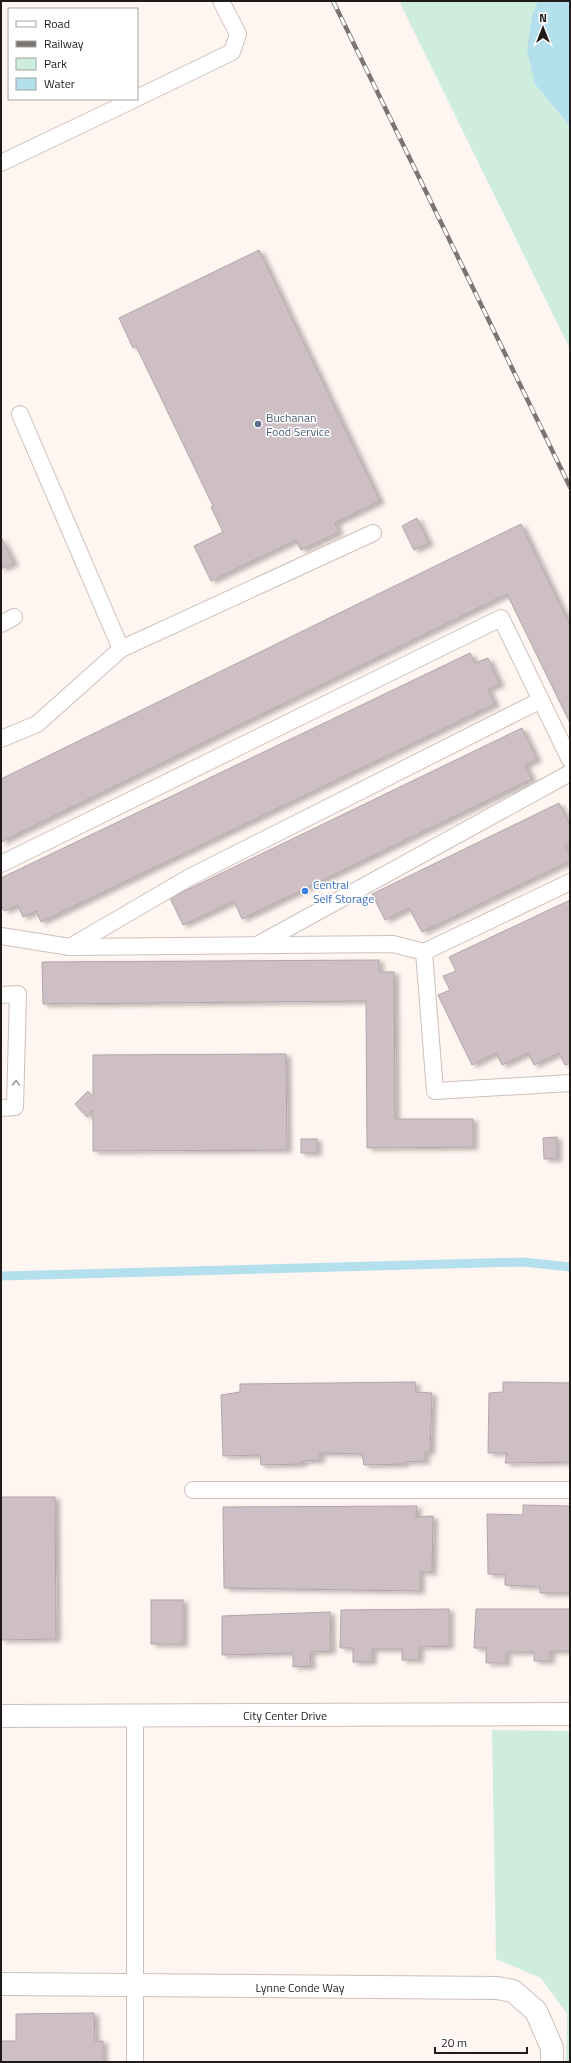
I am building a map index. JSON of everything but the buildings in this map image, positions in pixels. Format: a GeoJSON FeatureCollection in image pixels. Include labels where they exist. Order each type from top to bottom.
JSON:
{"type":"FeatureCollection","features":[{"type":"Feature","properties":{"kind":"street","name":"City Center Drive"},"geometry":{"type":"LineString","coordinates":[[1,1716],[570,1714]]}},
{"type":"Feature","properties":{"kind":"street","name":"Lynne Conde Way"},"geometry":{"type":"LineString","coordinates":[[1,1984],[497,1988],[513,1991],[536,2011],[552,2048],[552,2062]]}},
{"type":"Feature","properties":{"kind":"lane"},"geometry":{"type":"LineString","coordinates":[[138,97],[232,52],[238,34],[221,1]]}},
{"type":"Feature","properties":{"kind":"lane"},"geometry":{"type":"LineString","coordinates":[[1,164],[132,100]]}},
{"type":"Feature","properties":{"kind":"lane"},"geometry":{"type":"LineString","coordinates":[[20,414],[121,648]]}},
{"type":"Feature","properties":{"kind":"lane"},"geometry":{"type":"LineString","coordinates":[[1,739],[37,724],[121,648],[373,534]]}},
{"type":"Feature","properties":{"kind":"lane"},"geometry":{"type":"LineString","coordinates":[[1,864],[501,618],[570,760]]}},
{"type":"Feature","properties":{"kind":"lane"},"geometry":{"type":"LineString","coordinates":[[70,947],[190,877],[541,700]]}},
{"type":"Feature","properties":{"kind":"lane"},"geometry":{"type":"LineString","coordinates":[[258,945],[570,773]]}},
{"type":"Feature","properties":{"kind":"lane"},"geometry":{"type":"LineString","coordinates":[[1,936],[70,947],[393,944],[424,952],[570,882]]}},
{"type":"Feature","properties":{"kind":"lane"},"geometry":{"type":"LineString","coordinates":[[424,952],[435,1091],[570,1083]]}},
{"type":"Feature","properties":{"kind":"lane"},"geometry":{"type":"LineString","coordinates":[[1,995],[18,994],[15,1107],[1,1108]]}},
{"type":"Feature","properties":{"kind":"lane"},"geometry":{"type":"LineString","coordinates":[[193,1490],[570,1490]]}},
{"type":"Feature","properties":{"kind":"lane"},"geometry":{"type":"LineString","coordinates":[[135,1716],[135,2062]]}},
{"type":"Feature","properties":{"kind":"green space"},"geometry":{"type":"Polygon","coordinates":[[[399,1],[570,1],[570,349],[399,1]]]}},
{"type":"Feature","properties":{"kind":"green space"},"geometry":{"type":"Polygon","coordinates":[[[492,1730],[570,1731],[570,2062],[566,2062],[567,2014],[541,1978],[496,1959],[492,1730]]]}},
{"type":"Feature","properties":{"kind":"water"},"geometry":{"type":"Polygon","coordinates":[[[538,1],[570,1],[570,126],[535,84],[527,50],[532,16],[538,1]]]}},
{"type":"Feature","properties":{"kind":"waterway"},"geometry":{"type":"LineString","coordinates":[[1,1276],[523,1262],[570,1267]]}},
{"type":"Feature","properties":{"kind":"railway"},"geometry":{"type":"LineString","coordinates":[[333,1],[570,487]]}},
{"type":"Feature","properties":{"kind":"place","name":"Buchanan Food Service"},"geometry":{"type":"Point","coordinates":[258,424]}},
{"type":"Feature","properties":{"kind":"place","name":"Central Self Storage"},"geometry":{"type":"Point","coordinates":[305,891]}}]}
